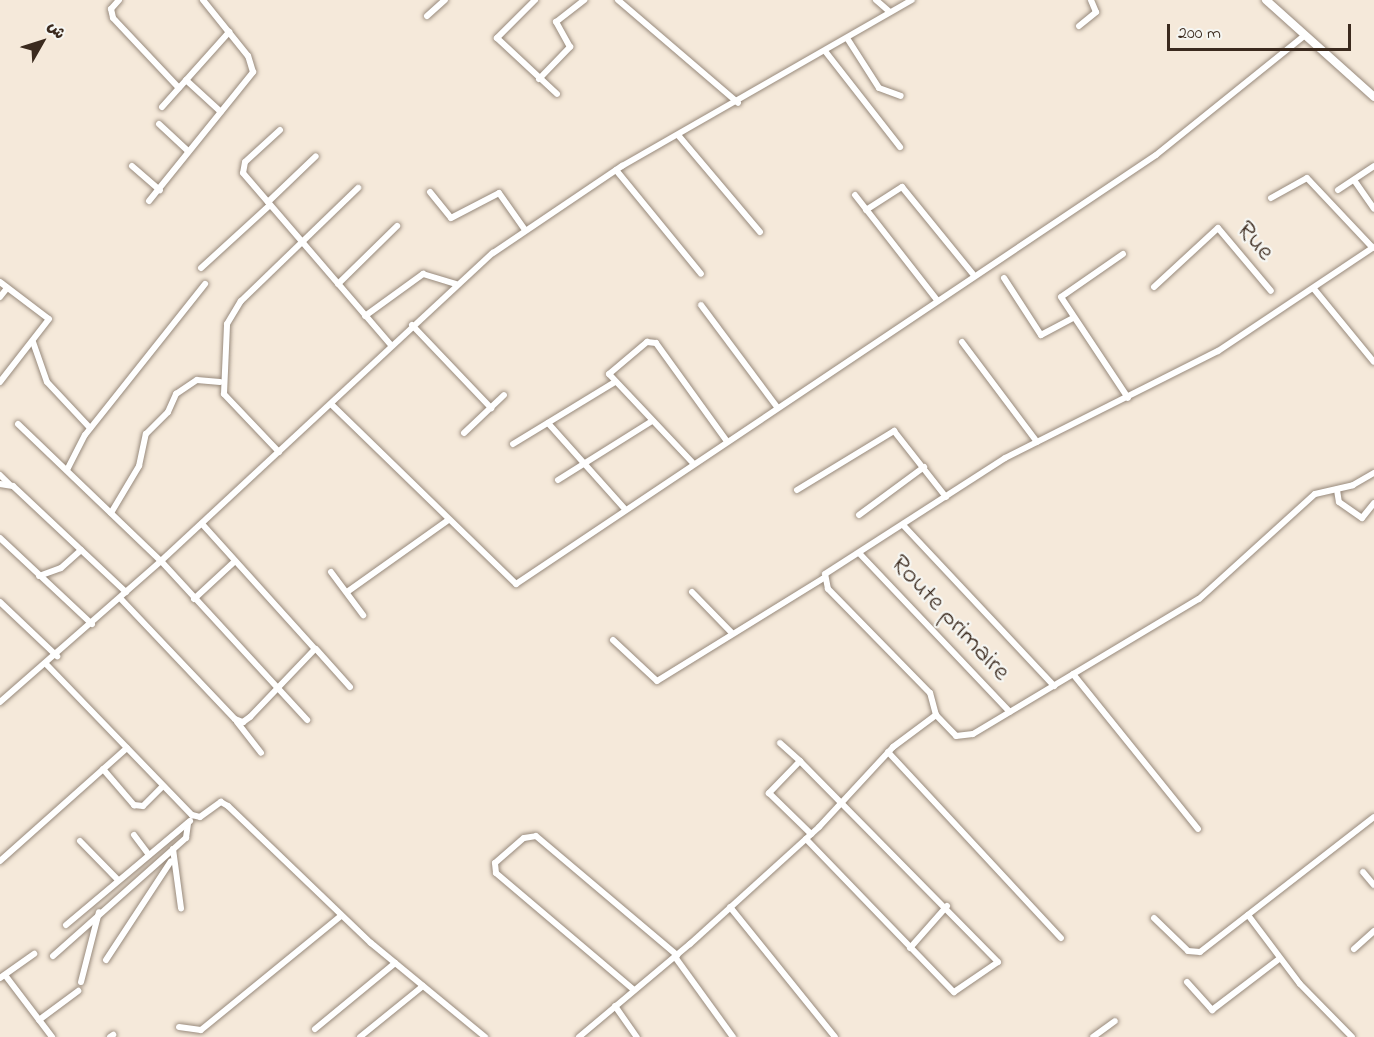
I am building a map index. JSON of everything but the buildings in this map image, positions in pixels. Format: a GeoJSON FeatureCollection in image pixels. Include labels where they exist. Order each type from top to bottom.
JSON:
{"type":"FeatureCollection","features":[{"type":"Feature","properties":{"kind":"street"},"geometry":{"type":"LineString","coordinates":[[118,0],[111,9],[113,18],[179,88]]}},
{"type":"Feature","properties":{"kind":"street"},"geometry":{"type":"LineString","coordinates":[[149,201],[253,72],[229,32],[203,0]]}},
{"type":"Feature","properties":{"kind":"street"},"geometry":{"type":"LineString","coordinates":[[427,16],[445,0]]}},
{"type":"Feature","properties":{"kind":"street"},"geometry":{"type":"LineString","coordinates":[[535,0],[497,38],[557,94]]}},
{"type":"Feature","properties":{"kind":"street"},"geometry":{"type":"LineString","coordinates":[[539,79],[570,47],[556,22],[584,0]]}},
{"type":"Feature","properties":{"kind":"street"},"geometry":{"type":"LineString","coordinates":[[618,0],[738,103]]}},
{"type":"Feature","properties":{"kind":"street"},"geometry":{"type":"LineString","coordinates":[[876,0],[890,12]]}},
{"type":"Feature","properties":{"kind":"street"},"geometry":{"type":"LineString","coordinates":[[0,702],[47,665],[332,405],[455,284],[525,230],[616,170],[738,103],[912,0]]}},
{"type":"Feature","properties":{"kind":"street"},"geometry":{"type":"LineString","coordinates":[[1079,26],[1096,12],[1091,0]]}},
{"type":"Feature","properties":{"kind":"street"},"geometry":{"type":"LineString","coordinates":[[1266,0],[1374,97]]}},
{"type":"Feature","properties":{"kind":"street"},"geometry":{"type":"LineString","coordinates":[[162,107],[229,32]]}},
{"type":"Feature","properties":{"kind":"street"},"geometry":{"type":"LineString","coordinates":[[332,405],[514,585],[692,462],[1156,155],[1304,36]]}},
{"type":"Feature","properties":{"kind":"street"},"geometry":{"type":"LineString","coordinates":[[847,38],[879,88],[901,96]]}},
{"type":"Feature","properties":{"kind":"street"},"geometry":{"type":"LineString","coordinates":[[825,51],[900,147]]}},
{"type":"Feature","properties":{"kind":"street"},"geometry":{"type":"LineString","coordinates":[[186,81],[221,112]]}},
{"type":"Feature","properties":{"kind":"street"},"geometry":{"type":"LineString","coordinates":[[159,124],[188,151]]}},
{"type":"Feature","properties":{"kind":"street"},"geometry":{"type":"LineString","coordinates":[[280,130],[243,168],[269,203],[391,345]]}},
{"type":"Feature","properties":{"kind":"street"},"geometry":{"type":"LineString","coordinates":[[678,135],[760,232]]}},
{"type":"Feature","properties":{"kind":"street"},"geometry":{"type":"LineString","coordinates":[[201,268],[316,156]]}},
{"type":"Feature","properties":{"kind":"street"},"geometry":{"type":"LineString","coordinates":[[132,166],[160,190]]}},
{"type":"Feature","properties":{"kind":"street"},"geometry":{"type":"LineString","coordinates":[[1338,190],[1374,166]]}},
{"type":"Feature","properties":{"kind":"street"},"geometry":{"type":"LineString","coordinates":[[616,170],[701,274]]}},
{"type":"Feature","properties":{"kind":"street","name":"Rue"},"geometry":{"type":"LineString","coordinates":[[1271,198],[1307,178],[1374,248]]}},
{"type":"Feature","properties":{"kind":"street"},"geometry":{"type":"LineString","coordinates":[[1354,180],[1374,209]]}},
{"type":"Feature","properties":{"kind":"street"},"geometry":{"type":"LineString","coordinates":[[866,210],[902,187],[973,274]]}},
{"type":"Feature","properties":{"kind":"street"},"geometry":{"type":"LineString","coordinates":[[279,452],[230,402],[220,382],[231,315],[301,241],[358,188]]}},
{"type":"Feature","properties":{"kind":"street"},"geometry":{"type":"LineString","coordinates":[[430,192],[451,218],[499,194],[525,230]]}},
{"type":"Feature","properties":{"kind":"street"},"geometry":{"type":"LineString","coordinates":[[855,195],[937,300]]}},
{"type":"Feature","properties":{"kind":"street"},"geometry":{"type":"LineString","coordinates":[[338,284],[396,226]]}},
{"type":"Feature","properties":{"kind":"street","name":"Rue"},"geometry":{"type":"LineString","coordinates":[[1154,287],[1218,228],[1271,291]]}},
{"type":"Feature","properties":{"kind":"street"},"geometry":{"type":"LineString","coordinates":[[613,640],[657,681],[824,578],[946,497],[1037,442],[1218,351],[1374,248]]}},
{"type":"Feature","properties":{"kind":"street"},"geometry":{"type":"LineString","coordinates":[[1123,254],[1063,294],[1073,318],[1128,398]]}},
{"type":"Feature","properties":{"kind":"street"},"geometry":{"type":"LineString","coordinates":[[365,316],[423,274],[455,284]]}},
{"type":"Feature","properties":{"kind":"street"},"geometry":{"type":"LineString","coordinates":[[1004,278],[1041,335],[1073,318]]}},
{"type":"Feature","properties":{"kind":"street"},"geometry":{"type":"LineString","coordinates":[[0,282],[49,320],[0,382]]}},
{"type":"Feature","properties":{"kind":"street"},"geometry":{"type":"LineString","coordinates":[[67,470],[90,428],[205,284]]}},
{"type":"Feature","properties":{"kind":"street"},"geometry":{"type":"LineString","coordinates":[[0,297],[7,288]]}},
{"type":"Feature","properties":{"kind":"street"},"geometry":{"type":"LineString","coordinates":[[1314,289],[1374,362]]}},
{"type":"Feature","properties":{"kind":"street"},"geometry":{"type":"LineString","coordinates":[[701,305],[777,407]]}},
{"type":"Feature","properties":{"kind":"street"},"geometry":{"type":"LineString","coordinates":[[412,325],[490,408]]}},
{"type":"Feature","properties":{"kind":"street"},"geometry":{"type":"LineString","coordinates":[[692,462],[615,382],[610,369],[654,341],[726,440]]}},
{"type":"Feature","properties":{"kind":"street"},"geometry":{"type":"LineString","coordinates":[[33,342],[47,382],[90,428]]}},
{"type":"Feature","properties":{"kind":"street"},"geometry":{"type":"LineString","coordinates":[[962,342],[1037,442]]}},
{"type":"Feature","properties":{"kind":"street"},"geometry":{"type":"LineString","coordinates":[[111,513],[139,466],[146,434],[168,412],[176,394],[197,380],[220,382]]}},
{"type":"Feature","properties":{"kind":"street"},"geometry":{"type":"LineString","coordinates":[[513,444],[615,382]]}},
{"type":"Feature","properties":{"kind":"street"},"geometry":{"type":"LineString","coordinates":[[464,433],[504,395]]}},
{"type":"Feature","properties":{"kind":"street"},"geometry":{"type":"LineString","coordinates":[[558,480],[652,421]]}},
{"type":"Feature","properties":{"kind":"street"},"geometry":{"type":"LineString","coordinates":[[548,423],[624,508]]}},
{"type":"Feature","properties":{"kind":"street"},"geometry":{"type":"LineString","coordinates":[[18,424],[161,561],[307,720]]}},
{"type":"Feature","properties":{"kind":"street"},"geometry":{"type":"LineString","coordinates":[[797,490],[894,431],[946,497]]}},
{"type":"Feature","properties":{"kind":"street"},"geometry":{"type":"LineString","coordinates":[[859,515],[924,467]]}},
{"type":"Feature","properties":{"kind":"street"},"geometry":{"type":"LineString","coordinates":[[824,578],[828,589],[930,693],[936,715],[963,737],[1010,712],[1199,599],[1315,494],[1336,490],[1374,473]]}},
{"type":"Feature","properties":{"kind":"street"},"geometry":{"type":"LineString","coordinates":[[0,475],[126,592]]}},
{"type":"Feature","properties":{"kind":"street"},"geometry":{"type":"LineString","coordinates":[[0,484],[10,484]]}},
{"type":"Feature","properties":{"kind":"street"},"geometry":{"type":"LineString","coordinates":[[1336,490],[1339,502],[1362,518],[1374,503]]}},
{"type":"Feature","properties":{"kind":"street"},"geometry":{"type":"LineString","coordinates":[[347,592],[447,521]]}},
{"type":"Feature","properties":{"kind":"street"},"geometry":{"type":"LineString","coordinates":[[201,524],[350,687]]}},
{"type":"Feature","properties":{"kind":"street"},"geometry":{"type":"LineString","coordinates":[[903,525],[1054,686]]}},
{"type":"Feature","properties":{"kind":"street"},"geometry":{"type":"LineString","coordinates":[[0,538],[92,624]]}},
{"type":"Feature","properties":{"kind":"street"},"geometry":{"type":"LineString","coordinates":[[39,576],[61,568],[81,550]]}},
{"type":"Feature","properties":{"kind":"street","name":"Route primaire"},"geometry":{"type":"LineString","coordinates":[[859,553],[1010,712]]}},
{"type":"Feature","properties":{"kind":"street"},"geometry":{"type":"LineString","coordinates":[[194,599],[235,561]]}},
{"type":"Feature","properties":{"kind":"street"},"geometry":{"type":"LineString","coordinates":[[331,572],[363,615]]}},
{"type":"Feature","properties":{"kind":"street"},"geometry":{"type":"LineString","coordinates":[[692,592],[732,633]]}},
{"type":"Feature","properties":{"kind":"street"},"geometry":{"type":"LineString","coordinates":[[120,598],[235,719],[261,753]]}},
{"type":"Feature","properties":{"kind":"street"},"geometry":{"type":"LineString","coordinates":[[0,602],[57,656]]}},
{"type":"Feature","properties":{"kind":"street"},"geometry":{"type":"LineString","coordinates":[[235,719],[243,722],[316,653],[312,644]]}},
{"type":"Feature","properties":{"kind":"street"},"geometry":{"type":"LineString","coordinates":[[47,665],[195,817]]}},
{"type":"Feature","properties":{"kind":"street"},"geometry":{"type":"LineString","coordinates":[[1073,674],[1198,829]]}},
{"type":"Feature","properties":{"kind":"street"},"geometry":{"type":"LineString","coordinates":[[579,1037],[676,956],[809,836],[888,752],[936,715]]}},
{"type":"Feature","properties":{"kind":"street"},"geometry":{"type":"LineString","coordinates":[[780,743],[800,761],[842,800],[947,906],[998,962],[954,992],[910,948],[769,793],[800,761]]}},
{"type":"Feature","properties":{"kind":"street"},"geometry":{"type":"LineString","coordinates":[[0,861],[127,748]]}},
{"type":"Feature","properties":{"kind":"street"},"geometry":{"type":"LineString","coordinates":[[888,752],[1061,938]]}},
{"type":"Feature","properties":{"kind":"street"},"geometry":{"type":"LineString","coordinates":[[103,769],[134,805],[143,806],[164,786]]}},
{"type":"Feature","properties":{"kind":"street"},"geometry":{"type":"LineString","coordinates":[[66,925],[195,817],[225,803],[341,916],[485,1037]]}},
{"type":"Feature","properties":{"kind":"street"},"geometry":{"type":"LineString","coordinates":[[1154,918],[1194,954],[1374,817]]}},
{"type":"Feature","properties":{"kind":"street"},"geometry":{"type":"LineString","coordinates":[[53,956],[101,909],[174,848],[189,833],[188,823]]}},
{"type":"Feature","properties":{"kind":"street"},"geometry":{"type":"LineString","coordinates":[[134,835],[149,855]]}},
{"type":"Feature","properties":{"kind":"street"},"geometry":{"type":"LineString","coordinates":[[634,990],[496,873],[495,863],[524,838],[536,836],[676,956],[733,1037]]}},
{"type":"Feature","properties":{"kind":"street"},"geometry":{"type":"LineString","coordinates":[[80,841],[118,880]]}},
{"type":"Feature","properties":{"kind":"street"},"geometry":{"type":"LineString","coordinates":[[106,960],[171,861],[174,848]]}},
{"type":"Feature","properties":{"kind":"street"},"geometry":{"type":"LineString","coordinates":[[171,861],[181,908]]}},
{"type":"Feature","properties":{"kind":"street"},"geometry":{"type":"LineString","coordinates":[[1363,872],[1374,885]]}},
{"type":"Feature","properties":{"kind":"street"},"geometry":{"type":"LineString","coordinates":[[910,948],[947,906]]}},
{"type":"Feature","properties":{"kind":"street"},"geometry":{"type":"LineString","coordinates":[[730,907],[835,1037]]}},
{"type":"Feature","properties":{"kind":"street"},"geometry":{"type":"LineString","coordinates":[[81,982],[101,909]]}},
{"type":"Feature","properties":{"kind":"street"},"geometry":{"type":"LineString","coordinates":[[1248,915],[1279,959],[1352,1037]]}},
{"type":"Feature","properties":{"kind":"street"},"geometry":{"type":"LineString","coordinates":[[179,1027],[201,1030],[341,916]]}},
{"type":"Feature","properties":{"kind":"street"},"geometry":{"type":"LineString","coordinates":[[1354,949],[1374,931]]}},
{"type":"Feature","properties":{"kind":"street"},"geometry":{"type":"LineString","coordinates":[[34,954],[3,977],[52,1037]]}},
{"type":"Feature","properties":{"kind":"street"},"geometry":{"type":"LineString","coordinates":[[1187,982],[1212,1010],[1279,959]]}},
{"type":"Feature","properties":{"kind":"street"},"geometry":{"type":"LineString","coordinates":[[315,1029],[395,963]]}},
{"type":"Feature","properties":{"kind":"street"},"geometry":{"type":"LineString","coordinates":[[360,1037],[423,986]]}},
{"type":"Feature","properties":{"kind":"street"},"geometry":{"type":"LineString","coordinates":[[39,1020],[78,991]]}},
{"type":"Feature","properties":{"kind":"street"},"geometry":{"type":"LineString","coordinates":[[615,1006],[637,1037]]}},
{"type":"Feature","properties":{"kind":"street"},"geometry":{"type":"LineString","coordinates":[[1093,1037],[1115,1021]]}}]}
